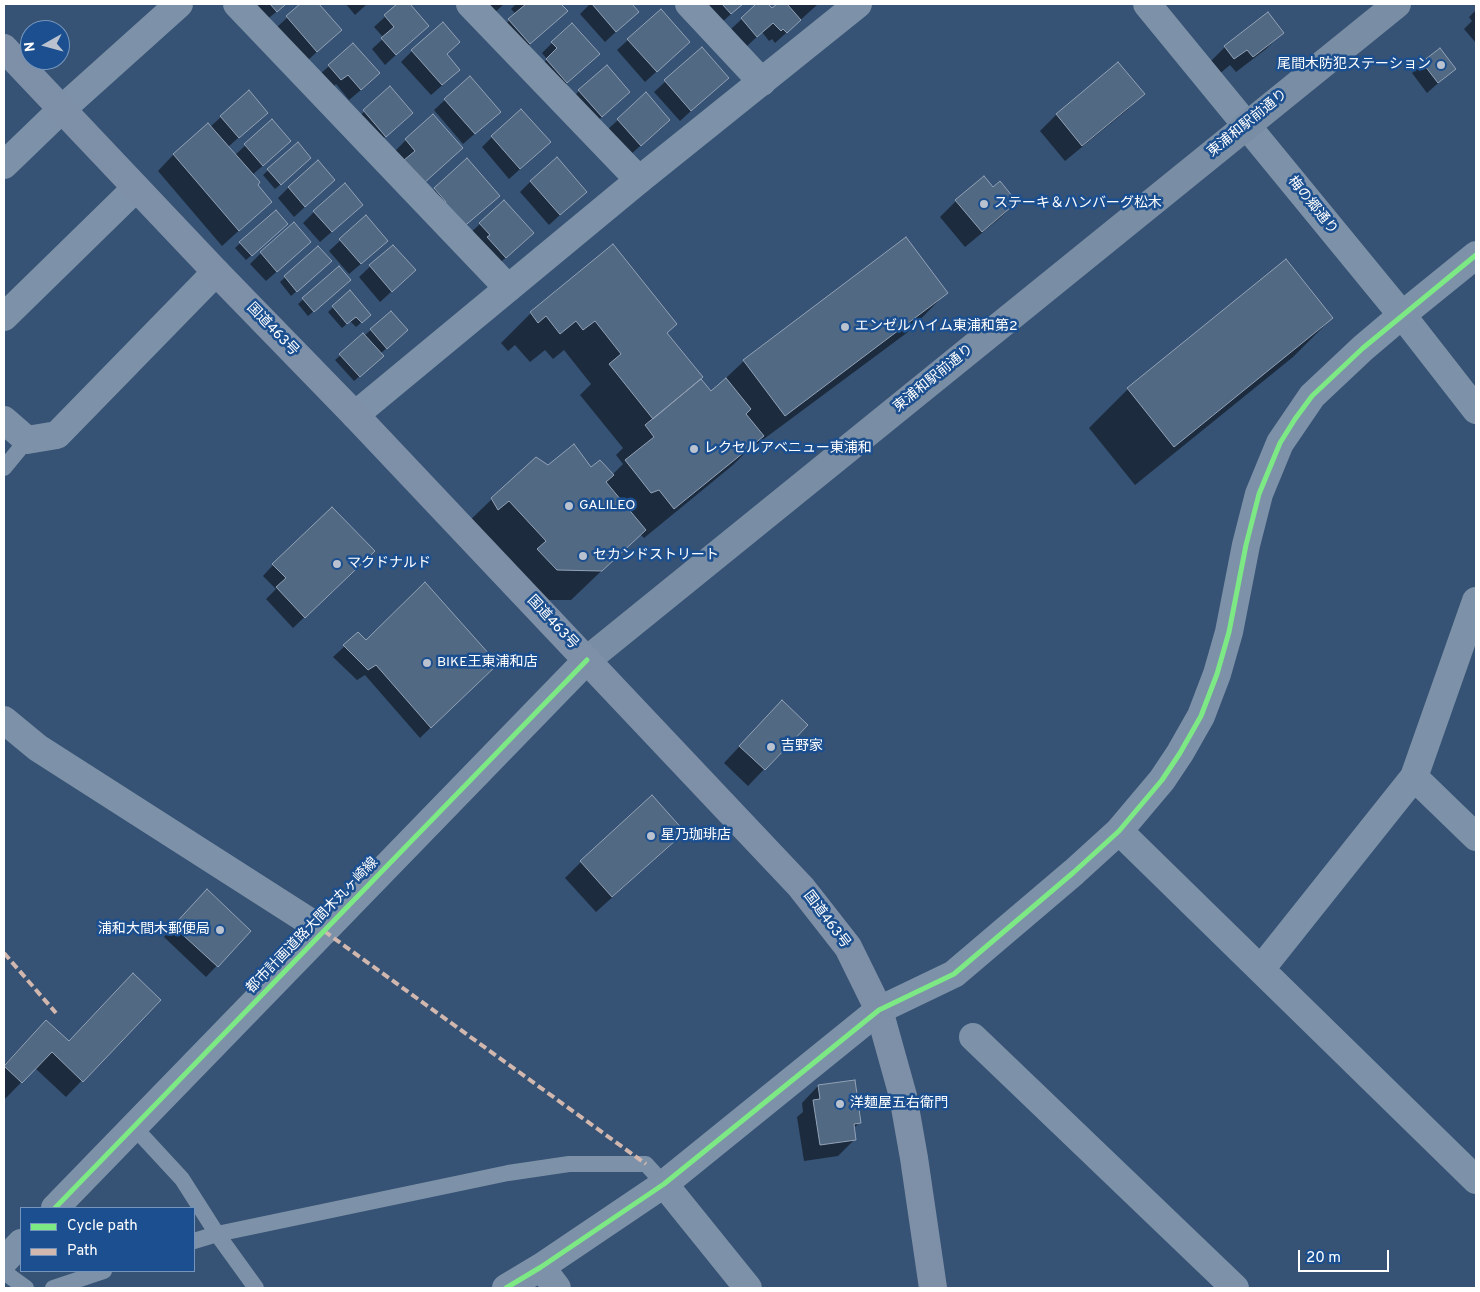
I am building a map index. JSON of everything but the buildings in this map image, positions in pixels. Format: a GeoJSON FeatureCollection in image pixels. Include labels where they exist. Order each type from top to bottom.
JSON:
{"type":"FeatureCollection","features":[{"type":"Feature","properties":{"kind":"highway","name":"国道463号"},"geometry":{"type":"LineString","coordinates":[[4,48],[801,887],[848,947],[879,1010],[903,1096],[934,1288]]}},
{"type":"Feature","properties":{"kind":"main road","name":"東浦和駅前通り"},"geometry":{"type":"LineString","coordinates":[[587,660],[1397,4]]}},
{"type":"Feature","properties":{"kind":"street"},"geometry":{"type":"LineString","coordinates":[[4,165],[179,4]]}},
{"type":"Feature","properties":{"kind":"street"},"geometry":{"type":"LineString","coordinates":[[237,4],[508,288]]}},
{"type":"Feature","properties":{"kind":"street"},"geometry":{"type":"LineString","coordinates":[[470,4],[639,180]]}},
{"type":"Feature","properties":{"kind":"street"},"geometry":{"type":"LineString","coordinates":[[689,4],[762,82]]}},
{"type":"Feature","properties":{"kind":"street"},"geometry":{"type":"LineString","coordinates":[[354,415],[639,180],[858,4]]}},
{"type":"Feature","properties":{"kind":"street","name":"梅の郷通り"},"geometry":{"type":"LineString","coordinates":[[1147,4],[1402,315],[1476,410]]}},
{"type":"Feature","properties":{"kind":"street"},"geometry":{"type":"LineString","coordinates":[[4,317],[136,188]]}},
{"type":"Feature","properties":{"kind":"street"},"geometry":{"type":"LineString","coordinates":[[506,1288],[541,1267],[664,1184],[879,1010],[954,974],[1119,831],[1162,780],[1201,716],[1217,674],[1229,632],[1246,544],[1259,494],[1280,443],[1312,396],[1363,348],[1476,256]]}},
{"type":"Feature","properties":{"kind":"street"},"geometry":{"type":"LineString","coordinates":[[4,420],[27,440],[57,435],[216,272]]}},
{"type":"Feature","properties":{"kind":"street"},"geometry":{"type":"LineString","coordinates":[[1260,969],[1414,777],[1476,601]]}},
{"type":"Feature","properties":{"kind":"street","name":"都市計画道路大間木丸ヶ崎線"},"geometry":{"type":"LineString","coordinates":[[55,1207],[587,660]]}},
{"type":"Feature","properties":{"kind":"street"},"geometry":{"type":"LineString","coordinates":[[4,720],[38,748],[324,931]]}},
{"type":"Feature","properties":{"kind":"street"},"geometry":{"type":"LineString","coordinates":[[1414,777],[1476,837]]}},
{"type":"Feature","properties":{"kind":"street"},"geometry":{"type":"LineString","coordinates":[[1119,831],[1476,1180]]}},
{"type":"Feature","properties":{"kind":"street"},"geometry":{"type":"LineString","coordinates":[[973,1037],[1231,1287]]}},
{"type":"Feature","properties":{"kind":"street"},"geometry":{"type":"LineString","coordinates":[[664,1184],[748,1288]]}},
{"type":"Feature","properties":{"kind":"street"},"geometry":{"type":"LineString","coordinates":[[4,1261],[20,1244]]}},
{"type":"Feature","properties":{"kind":"street"},"geometry":{"type":"LineString","coordinates":[[541,1267],[557,1288]]}},
{"type":"Feature","properties":{"kind":"lane"},"geometry":{"type":"LineString","coordinates":[[4,468],[27,440]]}},
{"type":"Feature","properties":{"kind":"lane"},"geometry":{"type":"LineString","coordinates":[[133,1126],[182,1179],[217,1234],[256,1288]]}},
{"type":"Feature","properties":{"kind":"lane"},"geometry":{"type":"LineString","coordinates":[[195,1241],[217,1234],[508,1173],[570,1164],[646,1164],[664,1184]]}},
{"type":"Feature","properties":{"kind":"lane"},"geometry":{"type":"LineString","coordinates":[[4,1272],[26,1288]]}},
{"type":"Feature","properties":{"kind":"lane"},"geometry":{"type":"LineString","coordinates":[[53,1288],[101,1272]]}},
{"type":"Feature","properties":{"kind":"marked path"},"geometry":{"type":"LineString","coordinates":[[324,931],[646,1164]]}},
{"type":"Feature","properties":{"kind":"marked path"},"geometry":{"type":"LineString","coordinates":[[4,953],[56,1013]]}},
{"type":"Feature","properties":{"kind":"cycle path"},"geometry":{"type":"LineString","coordinates":[[506,1288],[541,1267],[664,1184],[879,1010],[954,974],[1074,872],[1119,831],[1162,780],[1201,716],[1217,674],[1229,632],[1246,545],[1259,494],[1280,443],[1312,396],[1363,348],[1476,255]]}},
{"type":"Feature","properties":{"kind":"cycle path"},"geometry":{"type":"LineString","coordinates":[[56,1207],[587,660]]}},
{"type":"Feature","properties":{"kind":"place","name":"尾間木防犯ステーション"},"geometry":{"type":"Point","coordinates":[1441,65]}},
{"type":"Feature","properties":{"kind":"place","name":"ステーキ＆ハンバーグ松木"},"geometry":{"type":"Point","coordinates":[984,204]}},
{"type":"Feature","properties":{"kind":"place","name":"エンゼルハイム東浦和第2"},"geometry":{"type":"Point","coordinates":[845,327]}},
{"type":"Feature","properties":{"kind":"place","name":"レクセルアベニュー東浦和"},"geometry":{"type":"Point","coordinates":[694,449]}},
{"type":"Feature","properties":{"kind":"place","name":"GALILEO"},"geometry":{"type":"Point","coordinates":[569,506]}},
{"type":"Feature","properties":{"kind":"place","name":"セカンドストリート"},"geometry":{"type":"Point","coordinates":[583,556]}},
{"type":"Feature","properties":{"kind":"place","name":"マクドナルド"},"geometry":{"type":"Point","coordinates":[337,564]}},
{"type":"Feature","properties":{"kind":"place","name":"BIKE王東浦和店"},"geometry":{"type":"Point","coordinates":[427,663]}},
{"type":"Feature","properties":{"kind":"place","name":"吉野家"},"geometry":{"type":"Point","coordinates":[771,747]}},
{"type":"Feature","properties":{"kind":"place","name":"星乃珈琲店"},"geometry":{"type":"Point","coordinates":[651,836]}},
{"type":"Feature","properties":{"kind":"place","name":"浦和大間木郵便局"},"geometry":{"type":"Point","coordinates":[220,930]}},
{"type":"Feature","properties":{"kind":"place","name":"洋麺屋五右衛門"},"geometry":{"type":"Point","coordinates":[840,1104]}}]}
